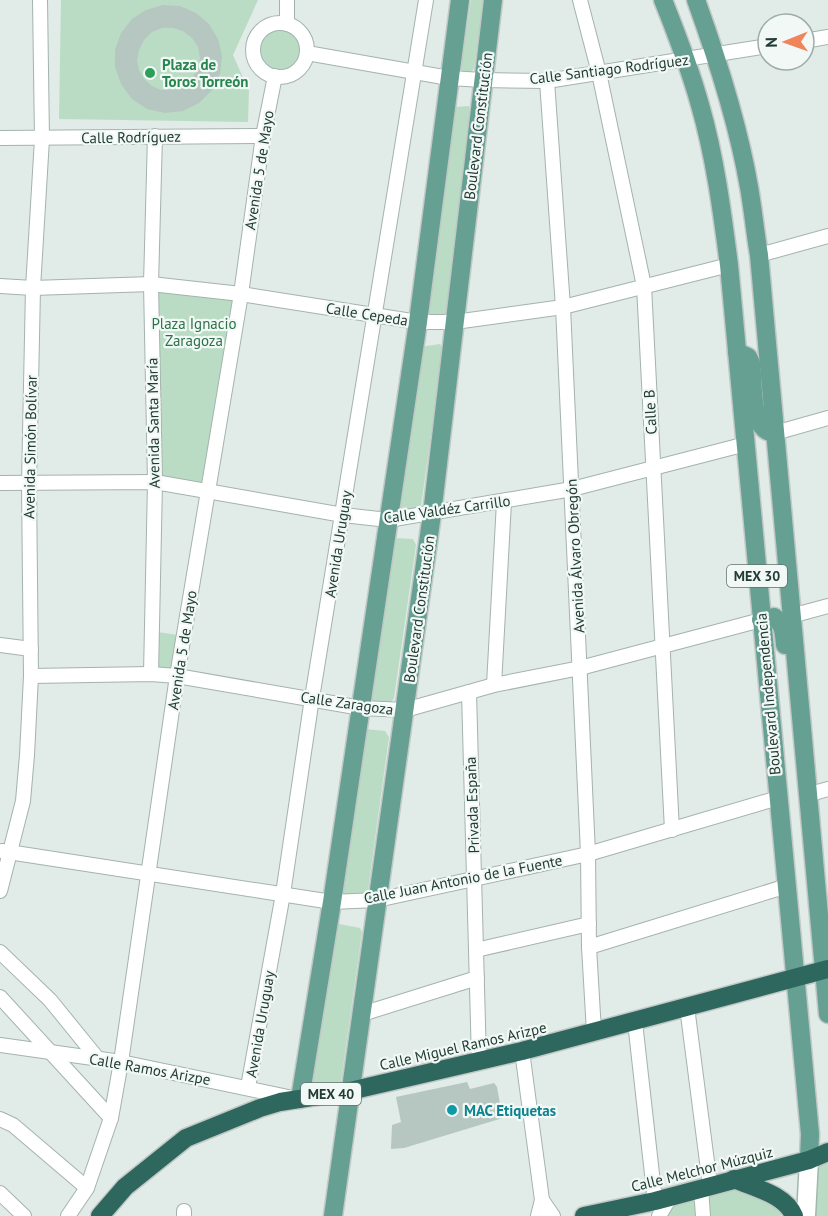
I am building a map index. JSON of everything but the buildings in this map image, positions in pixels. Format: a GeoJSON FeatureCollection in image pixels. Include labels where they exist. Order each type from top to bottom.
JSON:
{"type":"FeatureCollection","features":[{"type":"Feature","properties":{"kind":"highway","name":"Calle Miguel Ramos Arizpe"},"geometry":{"type":"LineString","coordinates":[[100,1216],[125,1187],[186,1138],[260,1108],[350,1091],[522,1051],[826,970]]}},
{"type":"Feature","properties":{"kind":"highway","name":"Calle Melchor Múzquiz"},"geometry":{"type":"LineString","coordinates":[[584,1216],[662,1204],[705,1186],[809,1160],[828,1152]]}},
{"type":"Feature","properties":{"kind":"highway"},"geometry":{"type":"LineString","coordinates":[[734,1179],[778,1198],[791,1209],[794,1216]]}},
{"type":"Feature","properties":{"kind":"main road"},"geometry":{"type":"LineString","coordinates":[[299,1099],[332,902],[418,322],[459,0]]}},
{"type":"Feature","properties":{"kind":"main road","name":"Boulevard Constitución"},"geometry":{"type":"LineString","coordinates":[[333,1216],[432,514],[493,0]]}},
{"type":"Feature","properties":{"kind":"main road","name":"Boulevard Independencia"},"geometry":{"type":"LineString","coordinates":[[663,0],[687,60],[711,149],[729,265],[810,1134],[809,1160]]}},
{"type":"Feature","properties":{"kind":"main road","name":"Boulevard Independencia"},"geometry":{"type":"LineString","coordinates":[[696,0],[716,54],[733,116],[749,186],[759,255],[807,795],[826,970],[828,1014]]}},
{"type":"Feature","properties":{"kind":"main road"},"geometry":{"type":"LineString","coordinates":[[737,352],[748,357],[751,363],[757,419],[763,429],[775,433]]}},
{"type":"Feature","properties":{"kind":"main road"},"geometry":{"type":"LineString","coordinates":[[761,620],[774,617],[781,624],[788,675],[798,688]]}},
{"type":"Feature","properties":{"kind":"street","name":"Avenida Simón Bolívar"},"geometry":{"type":"LineString","coordinates":[[0,891],[4,852],[23,801],[31,676],[29,484],[33,288],[42,139],[40,0]]}},
{"type":"Feature","properties":{"kind":"street"},"geometry":{"type":"LineString","coordinates":[[287,0],[287,24]]}},
{"type":"Feature","properties":{"kind":"street","name":"Avenida Uruguay"},"geometry":{"type":"LineString","coordinates":[[248,1088],[283,894],[312,698],[426,0]]}},
{"type":"Feature","properties":{"kind":"street","name":"Calle B"},"geometry":{"type":"LineString","coordinates":[[580,0],[599,72],[644,286],[672,830]]}},
{"type":"Feature","properties":{"kind":"street"},"geometry":{"type":"LineString","coordinates":[[279,23],[287,24],[296,28],[302,35],[307,53],[299,69],[292,74],[275,76],[267,73],[255,61],[254,44],[263,29],[279,23]]}},
{"type":"Feature","properties":{"kind":"street","name":"Calle Santiago Rodríguez"},"geometry":{"type":"LineString","coordinates":[[307,53],[449,78],[547,81],[756,48]]}},
{"type":"Feature","properties":{"kind":"street","name":"Avenida 5 de Mayo"},"geometry":{"type":"LineString","coordinates":[[68,1216],[87,1188],[111,1118],[177,676],[210,491],[263,136],[275,76]]}},
{"type":"Feature","properties":{"kind":"street","name":"Avenida Álvaro Obregón"},"geometry":{"type":"LineString","coordinates":[[547,81],[563,307],[572,489],[594,1032]]}},
{"type":"Feature","properties":{"kind":"street","name":"Avenida Santa María"},"geometry":{"type":"LineString","coordinates":[[151,674],[154,482],[151,284],[155,136]]}},
{"type":"Feature","properties":{"kind":"street","name":"Calle Rodríguez"},"geometry":{"type":"LineString","coordinates":[[0,138],[263,136]]}},
{"type":"Feature","properties":{"kind":"street"},"geometry":{"type":"LineString","coordinates":[[759,255],[828,236]]}},
{"type":"Feature","properties":{"kind":"street","name":"Calle Cepeda"},"geometry":{"type":"LineString","coordinates":[[0,286],[33,288],[151,284],[241,294],[418,322],[455,322],[563,307],[729,265]]}},
{"type":"Feature","properties":{"kind":"street"},"geometry":{"type":"LineString","coordinates":[[775,433],[828,418]]}},
{"type":"Feature","properties":{"kind":"street","name":"Calle Valdéz Carrillo"},"geometry":{"type":"LineString","coordinates":[[0,483],[154,482],[343,515],[388,520],[572,489],[746,444]]}},
{"type":"Feature","properties":{"kind":"street"},"geometry":{"type":"LineString","coordinates":[[494,685],[504,502]]}},
{"type":"Feature","properties":{"kind":"street"},"geometry":{"type":"LineString","coordinates":[[791,616],[828,606]]}},
{"type":"Feature","properties":{"kind":"street","name":"Calle Zaragoza"},"geometry":{"type":"LineString","coordinates":[[31,676],[151,674],[177,676],[360,708],[405,710],[494,685],[580,668],[761,620]]}},
{"type":"Feature","properties":{"kind":"street"},"geometry":{"type":"LineString","coordinates":[[0,645],[31,649]]}},
{"type":"Feature","properties":{"kind":"street","name":"Privada España"},"geometry":{"type":"LineString","coordinates":[[469,692],[479,1061]]}},
{"type":"Feature","properties":{"kind":"street"},"geometry":{"type":"LineString","coordinates":[[807,795],[828,789]]}},
{"type":"Feature","properties":{"kind":"street","name":"Calle Juan Antonio de la Fuente"},"geometry":{"type":"LineString","coordinates":[[4,852],[332,902],[377,900],[588,854],[778,798]]}},
{"type":"Feature","properties":{"kind":"street"},"geometry":{"type":"LineString","coordinates":[[590,947],[787,886]]}},
{"type":"Feature","properties":{"kind":"street"},"geometry":{"type":"LineString","coordinates":[[476,950],[589,924]]}},
{"type":"Feature","properties":{"kind":"street"},"geometry":{"type":"LineString","coordinates":[[0,952],[50,1000],[98,1059]]}},
{"type":"Feature","properties":{"kind":"street"},"geometry":{"type":"LineString","coordinates":[[362,1014],[477,978]]}},
{"type":"Feature","properties":{"kind":"street"},"geometry":{"type":"LineString","coordinates":[[0,997],[111,1118]]}},
{"type":"Feature","properties":{"kind":"street"},"geometry":{"type":"LineString","coordinates":[[687,1007],[705,1186],[703,1216]]}},
{"type":"Feature","properties":{"kind":"street"},"geometry":{"type":"LineString","coordinates":[[635,1022],[662,1204]]}},
{"type":"Feature","properties":{"kind":"street","name":"Calle Ramos Arizpe"},"geometry":{"type":"LineString","coordinates":[[0,1045],[121,1062],[299,1099]]}},
{"type":"Feature","properties":{"kind":"street"},"geometry":{"type":"LineString","coordinates":[[522,1051],[542,1200],[538,1216]]}},
{"type":"Feature","properties":{"kind":"street"},"geometry":{"type":"LineString","coordinates":[[0,1119],[13,1125],[87,1188]]}},
{"type":"Feature","properties":{"kind":"street","name":"Boulevard Independencia"},"geometry":{"type":"LineString","coordinates":[[806,1216],[809,1160]]}},
{"type":"Feature","properties":{"kind":"street"},"geometry":{"type":"LineString","coordinates":[[0,1193],[24,1216]]}},
{"type":"Feature","properties":{"kind":"street"},"geometry":{"type":"LineString","coordinates":[[542,1200],[553,1216]]}},
{"type":"Feature","properties":{"kind":"green space","name":"Plaza de Toros Torreón"},"geometry":{"type":"Polygon","coordinates":[[[61,0],[258,0],[233,55],[249,91],[248,122],[59,119],[61,0]]]}},
{"type":"Feature","properties":{"kind":"green space"},"geometry":{"type":"Polygon","coordinates":[[[471,0],[484,0],[474,68],[471,73],[462,71],[461,67],[471,0]]]}},
{"type":"Feature","properties":{"kind":"green space"},"geometry":{"type":"Polygon","coordinates":[[[280,29],[296,35],[302,51],[296,67],[280,73],[264,67],[258,51],[264,35],[280,29]]]}},
{"type":"Feature","properties":{"kind":"green space"},"geometry":{"type":"Polygon","coordinates":[[[469,106],[472,140],[448,312],[443,316],[430,317],[424,312],[454,112],[456,107],[469,106]]]}},
{"type":"Feature","properties":{"kind":"green space","name":"Plaza Ignacio Zaragoza"},"geometry":{"type":"Polygon","coordinates":[[[152,284],[240,295],[209,490],[155,482],[152,284]]]}},
{"type":"Feature","properties":{"kind":"green space"},"geometry":{"type":"Polygon","coordinates":[[[440,344],[443,349],[421,506],[415,511],[396,512],[420,347],[440,344]]]}},
{"type":"Feature","properties":{"kind":"green space"},"geometry":{"type":"Polygon","coordinates":[[[393,538],[413,539],[416,545],[394,698],[390,704],[370,702],[393,538]]]}},
{"type":"Feature","properties":{"kind":"green space"},"geometry":{"type":"Polygon","coordinates":[[[157,632],[178,635],[170,674],[157,671],[157,632]]]}},
{"type":"Feature","properties":{"kind":"green space"},"geometry":{"type":"Polygon","coordinates":[[[365,729],[385,731],[389,737],[368,890],[362,897],[341,895],[365,729]]]}},
{"type":"Feature","properties":{"kind":"green space"},"geometry":{"type":"Polygon","coordinates":[[[339,924],[360,928],[362,932],[341,1082],[337,1086],[312,1084],[309,1079],[332,926],[339,924]]]}},
{"type":"Feature","properties":{"kind":"green space"},"geometry":{"type":"Polygon","coordinates":[[[828,1163],[828,1216],[811,1216],[815,1167],[828,1163]]]}},
{"type":"Feature","properties":{"kind":"green space"},"geometry":{"type":"Polygon","coordinates":[[[736,1177],[796,1207],[780,1216],[662,1216],[674,1192],[736,1177]]]}},
{"type":"Feature","properties":{"kind":"place","name":"Plaza de Toros Torreón"},"geometry":{"type":"Point","coordinates":[150,73]}},
{"type":"Feature","properties":{"kind":"place","name":"MAC Etiquetas"},"geometry":{"type":"Point","coordinates":[452,1110]}}]}
